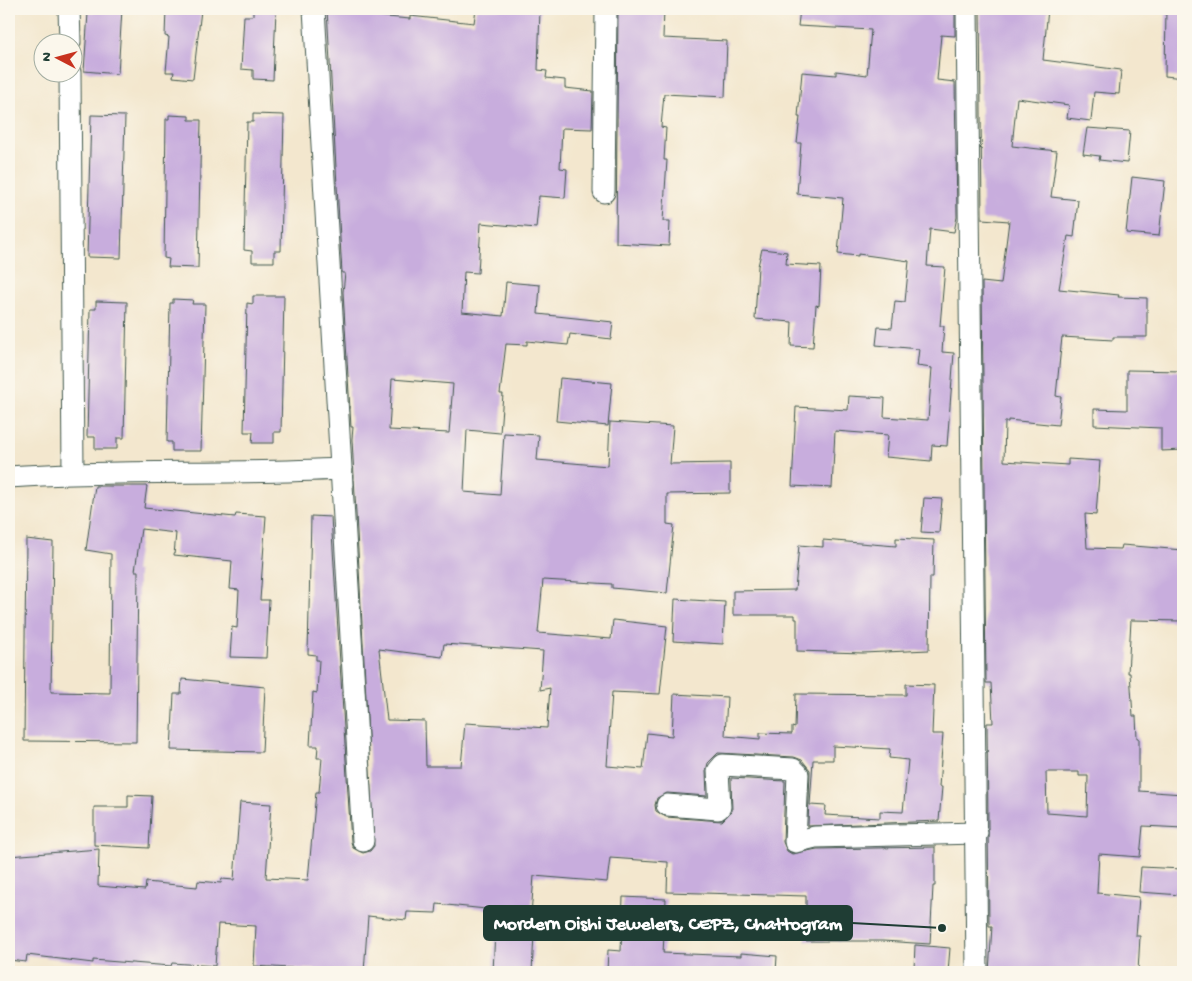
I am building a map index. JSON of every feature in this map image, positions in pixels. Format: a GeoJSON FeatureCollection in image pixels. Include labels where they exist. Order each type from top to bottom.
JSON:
{"type":"FeatureCollection","features":[{"type":"Feature","properties":{"kind":"street"},"geometry":{"type":"LineString","coordinates":[[69,9],[70,32]]}},
{"type":"Feature","properties":{"kind":"street"},"geometry":{"type":"LineString","coordinates":[[314,9],[363,841]]}},
{"type":"Feature","properties":{"kind":"street"},"geometry":{"type":"LineString","coordinates":[[604,192],[606,9]]}},
{"type":"Feature","properties":{"kind":"street"},"geometry":{"type":"LineString","coordinates":[[968,9],[978,833],[977,972]]}},
{"type":"Feature","properties":{"kind":"street"},"geometry":{"type":"LineString","coordinates":[[70,82],[74,472]]}},
{"type":"Feature","properties":{"kind":"street"},"geometry":{"type":"LineString","coordinates":[[9,477],[74,472],[277,472],[340,469]]}},
{"type":"Feature","properties":{"kind":"street"},"geometry":{"type":"LineString","coordinates":[[667,805],[718,809],[720,807],[718,771],[722,765],[793,769],[798,774],[795,842],[815,837],[978,833]]}},
{"type":"Feature","properties":{"kind":"building"},"geometry":{"type":"Polygon","coordinates":[[[95,9],[122,9],[118,74],[84,71],[88,13],[95,13],[95,9]]]}},
{"type":"Feature","properties":{"kind":"building"},"geometry":{"type":"Polygon","coordinates":[[[166,9],[201,10],[193,79],[173,77],[174,72],[166,72],[169,37],[165,36],[166,9]]]}},
{"type":"Feature","properties":{"kind":"building"},"geometry":{"type":"Polygon","coordinates":[[[253,9],[276,10],[273,80],[253,79],[253,70],[241,69],[244,16],[253,16],[253,9]]]}},
{"type":"Feature","properties":{"kind":"building"},"geometry":{"type":"Polygon","coordinates":[[[327,9],[365,9],[364,15],[410,19],[410,16],[474,23],[476,9],[540,9],[538,70],[547,71],[546,78],[565,80],[565,88],[593,91],[592,129],[562,128],[560,168],[567,169],[565,198],[539,196],[536,228],[481,223],[478,273],[464,272],[462,312],[503,316],[506,282],[540,285],[538,314],[613,322],[611,339],[570,334],[568,345],[527,341],[527,345],[506,344],[500,394],[503,394],[500,433],[467,430],[464,492],[500,495],[504,433],[539,435],[537,460],[608,466],[610,422],[673,426],[670,464],[730,463],[730,493],[667,494],[667,524],[674,525],[667,593],[612,588],[612,584],[543,580],[538,633],[611,639],[613,620],[667,626],[660,694],[612,692],[607,766],[643,769],[647,733],[672,736],[674,694],[727,697],[725,736],[760,739],[760,733],[792,734],[792,727],[795,728],[796,694],[906,695],[906,684],[934,685],[932,734],[943,734],[939,787],[942,787],[939,821],[808,826],[810,770],[802,760],[794,757],[718,753],[708,763],[706,771],[707,796],[667,793],[657,798],[655,805],[656,811],[666,817],[722,821],[732,811],[731,778],[785,781],[783,842],[787,851],[792,854],[817,849],[935,847],[935,886],[933,886],[930,944],[883,941],[806,941],[806,896],[667,892],[668,862],[610,858],[607,882],[534,876],[531,915],[535,915],[532,972],[493,972],[496,910],[437,904],[436,913],[407,912],[406,920],[368,916],[364,972],[254,966],[256,926],[218,924],[215,966],[172,963],[171,966],[93,960],[93,963],[27,955],[26,962],[9,960],[9,856],[99,849],[98,886],[145,890],[146,882],[197,887],[198,881],[221,883],[222,879],[234,880],[240,802],[271,804],[266,878],[308,880],[316,792],[319,792],[322,758],[317,758],[318,746],[310,746],[313,692],[317,693],[319,660],[316,660],[316,655],[308,654],[311,516],[331,517],[351,842],[353,848],[363,853],[370,851],[374,846],[352,439],[353,427],[351,427],[343,292],[345,273],[342,273],[327,9]],[[392,379],[389,430],[449,433],[453,384],[392,379]],[[444,644],[442,657],[379,649],[387,720],[425,721],[426,766],[461,766],[465,723],[547,728],[550,688],[540,690],[543,651],[444,644]],[[833,746],[833,760],[813,760],[810,805],[826,806],[825,815],[880,818],[880,811],[903,812],[908,760],[889,758],[890,749],[833,746]]]}},
{"type":"Feature","properties":{"kind":"building"},"geometry":{"type":"Polygon","coordinates":[[[618,9],[664,9],[663,38],[727,41],[725,97],[664,94],[661,127],[666,128],[664,160],[667,160],[663,221],[670,221],[669,246],[616,243],[618,9]]]}},
{"type":"Feature","properties":{"kind":"building"},"geometry":{"type":"Polygon","coordinates":[[[800,9],[946,9],[946,11],[955,12],[955,36],[941,35],[937,80],[955,82],[957,217],[954,232],[930,229],[927,266],[945,267],[940,326],[944,326],[942,352],[954,353],[947,446],[932,445],[931,461],[886,457],[888,435],[835,431],[832,488],[792,486],[796,407],[848,410],[849,396],[885,398],[884,417],[928,420],[932,368],[917,366],[919,349],[876,345],[878,327],[892,328],[895,301],[905,302],[909,261],[858,254],[858,256],[838,254],[843,198],[797,194],[801,143],[797,143],[800,117],[798,117],[802,72],[836,75],[836,71],[867,75],[871,30],[798,26],[800,9]]]}},
{"type":"Feature","properties":{"kind":"building"},"geometry":{"type":"Polygon","coordinates":[[[980,9],[1048,9],[1043,60],[1121,70],[1119,94],[1094,92],[1091,121],[1067,118],[1069,105],[1017,98],[1012,146],[1057,151],[1051,197],[1078,200],[1074,237],[1068,236],[1059,289],[1119,295],[1118,297],[1147,298],[1147,337],[1113,337],[1113,340],[1062,337],[1056,396],[1061,397],[1058,425],[1008,420],[1008,422],[1005,422],[1004,461],[1068,465],[1068,459],[1100,461],[1096,515],[1085,514],[1087,548],[1121,549],[1122,545],[1183,550],[1183,621],[1131,620],[1128,673],[1130,673],[1133,716],[1136,716],[1137,738],[1139,738],[1139,791],[1183,794],[1183,828],[1143,826],[1140,857],[1099,854],[1097,893],[1139,897],[1136,936],[1140,936],[1138,972],[989,972],[992,926],[989,926],[987,723],[993,723],[991,683],[986,683],[982,282],[1001,284],[1009,221],[982,219],[980,9]],[[1046,772],[1047,813],[1087,816],[1088,776],[1079,776],[1079,772],[1046,772]]]}},
{"type":"Feature","properties":{"kind":"building"},"geometry":{"type":"Polygon","coordinates":[[[1166,9],[1183,9],[1183,78],[1165,76],[1166,9]]]}},
{"type":"Feature","properties":{"kind":"building"},"geometry":{"type":"Polygon","coordinates":[[[253,114],[284,115],[281,251],[274,251],[274,262],[252,262],[252,251],[244,250],[247,122],[253,122],[253,114]]]}},
{"type":"Feature","properties":{"kind":"building"},"geometry":{"type":"Polygon","coordinates":[[[91,115],[125,116],[121,258],[87,257],[91,115]]]}},
{"type":"Feature","properties":{"kind":"building"},"geometry":{"type":"Polygon","coordinates":[[[169,115],[189,116],[189,120],[201,120],[198,268],[168,267],[169,259],[164,258],[166,119],[169,119],[169,115]]]}},
{"type":"Feature","properties":{"kind":"building"},"geometry":{"type":"Polygon","coordinates":[[[1087,128],[1130,131],[1127,163],[1099,160],[1100,156],[1083,154],[1087,128]]]}},
{"type":"Feature","properties":{"kind":"building"},"geometry":{"type":"Polygon","coordinates":[[[1132,177],[1165,181],[1159,236],[1126,233],[1132,177]]]}},
{"type":"Feature","properties":{"kind":"building"},"geometry":{"type":"Polygon","coordinates":[[[762,249],[787,252],[786,264],[821,266],[819,306],[816,305],[813,347],[791,346],[792,322],[755,319],[758,266],[762,249]]]}},
{"type":"Feature","properties":{"kind":"building"},"geometry":{"type":"Polygon","coordinates":[[[253,296],[284,296],[281,432],[274,432],[274,443],[252,443],[253,432],[244,432],[247,303],[253,304],[253,296]]]}},
{"type":"Feature","properties":{"kind":"building"},"geometry":{"type":"Polygon","coordinates":[[[173,299],[193,300],[192,304],[205,304],[201,451],[172,451],[172,442],[167,442],[170,303],[173,303],[173,299]]]}},
{"type":"Feature","properties":{"kind":"building"},"geometry":{"type":"Polygon","coordinates":[[[96,301],[127,302],[124,438],[117,438],[117,449],[95,449],[95,437],[87,437],[90,309],[96,309],[96,301]]]}},
{"type":"Feature","properties":{"kind":"building"},"geometry":{"type":"Polygon","coordinates":[[[1127,370],[1183,371],[1183,450],[1161,451],[1161,428],[1094,425],[1094,409],[1127,410],[1127,370]]]}},
{"type":"Feature","properties":{"kind":"building"},"geometry":{"type":"Polygon","coordinates":[[[560,378],[612,383],[608,426],[556,421],[560,378]]]}},
{"type":"Feature","properties":{"kind":"building"},"geometry":{"type":"Polygon","coordinates":[[[95,486],[147,486],[144,508],[235,517],[236,514],[266,516],[260,600],[269,600],[266,658],[230,657],[232,627],[237,628],[239,590],[230,589],[232,561],[174,555],[176,533],[141,529],[135,571],[138,571],[136,742],[24,741],[26,539],[53,542],[51,692],[110,693],[111,554],[86,550],[95,486]]]}},
{"type":"Feature","properties":{"kind":"building"},"geometry":{"type":"Polygon","coordinates":[[[924,498],[942,499],[939,533],[921,532],[924,498]]]}},
{"type":"Feature","properties":{"kind":"building"},"geometry":{"type":"Polygon","coordinates":[[[896,538],[934,540],[933,577],[930,577],[929,650],[863,653],[797,651],[797,619],[795,619],[795,615],[733,615],[733,591],[795,590],[799,545],[823,547],[823,540],[896,546],[896,538]]]}},
{"type":"Feature","properties":{"kind":"building"},"geometry":{"type":"Polygon","coordinates":[[[675,599],[725,602],[723,644],[673,641],[675,599]]]}},
{"type":"Feature","properties":{"kind":"building"},"geometry":{"type":"Polygon","coordinates":[[[182,679],[265,687],[262,752],[171,750],[174,694],[181,694],[182,679]]]}},
{"type":"Feature","properties":{"kind":"building"},"geometry":{"type":"Polygon","coordinates":[[[128,795],[152,796],[149,848],[94,845],[94,807],[128,807],[128,795]]]}},
{"type":"Feature","properties":{"kind":"building"},"geometry":{"type":"Polygon","coordinates":[[[1141,867],[1182,869],[1181,895],[1139,892],[1141,867]]]}},
{"type":"Feature","properties":{"kind":"building"},"geometry":{"type":"Polygon","coordinates":[[[623,897],[666,899],[663,953],[741,956],[741,953],[777,956],[776,972],[607,972],[608,950],[621,951],[623,897]]]}},
{"type":"Feature","properties":{"kind":"building"},"geometry":{"type":"Polygon","coordinates":[[[915,945],[950,948],[948,972],[914,969],[915,945]]]}},
{"type":"Feature","properties":{"kind":"place","name":"Mordern Oishi Jewelers, CEPZ, Chattogram"},"geometry":{"type":"Point","coordinates":[942,928]}}]}
